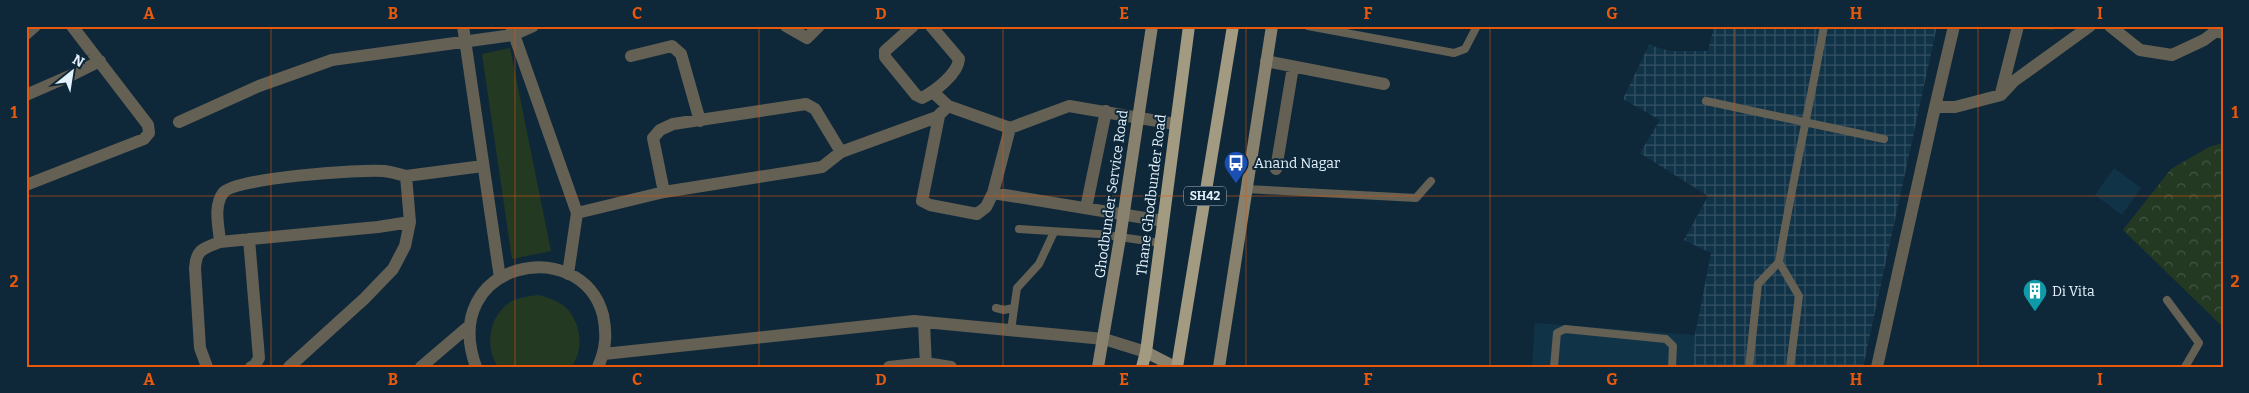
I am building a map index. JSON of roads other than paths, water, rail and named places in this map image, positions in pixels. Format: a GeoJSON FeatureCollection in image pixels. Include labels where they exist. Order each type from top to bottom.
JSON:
{"type":"FeatureCollection","features":[{"type":"Feature","properties":{"kind":"main road","name":"Thane Ghodbunder Road"},"geometry":{"type":"LineString","coordinates":[[1142,367],[1146,352],[1189,26]]}},
{"type":"Feature","properties":{"kind":"main road","name":"SH42"},"geometry":{"type":"LineString","coordinates":[[1176,367],[1233,26]]}},
{"type":"Feature","properties":{"kind":"street"},"geometry":{"type":"LineString","coordinates":[[26,34],[35,26]]}},
{"type":"Feature","properties":{"kind":"street"},"geometry":{"type":"LineString","coordinates":[[26,185],[144,139],[149,133],[148,125],[72,26]]}},
{"type":"Feature","properties":{"kind":"street"},"geometry":{"type":"LineString","coordinates":[[463,26],[500,278]]}},
{"type":"Feature","properties":{"kind":"street"},"geometry":{"type":"LineString","coordinates":[[180,122],[259,86],[332,60],[465,41],[533,26]]}},
{"type":"Feature","properties":{"kind":"street"},"geometry":{"type":"LineString","coordinates":[[786,26],[808,38],[820,26]]}},
{"type":"Feature","properties":{"kind":"street"},"geometry":{"type":"LineString","coordinates":[[913,26],[885,51],[885,57],[916,95],[922,98],[933,92],[958,66],[959,59],[931,26]]}},
{"type":"Feature","properties":{"kind":"street","name":"Ghodbunder Service Road"},"geometry":{"type":"LineString","coordinates":[[1098,367],[1120,238],[1152,26]]}},
{"type":"Feature","properties":{"kind":"street"},"geometry":{"type":"LineString","coordinates":[[1219,367],[1272,26]]}},
{"type":"Feature","properties":{"kind":"street"},"geometry":{"type":"LineString","coordinates":[[1877,367],[1954,26]]}},
{"type":"Feature","properties":{"kind":"street"},"geometry":{"type":"LineString","coordinates":[[2000,95],[2018,26]]}},
{"type":"Feature","properties":{"kind":"street"},"geometry":{"type":"LineString","coordinates":[[1935,107],[1955,108],[2000,95],[2014,81],[2090,26]]}},
{"type":"Feature","properties":{"kind":"street"},"geometry":{"type":"LineString","coordinates":[[2110,26],[2140,50],[2172,55],[2204,40],[2216,31],[2223,33]]}},
{"type":"Feature","properties":{"kind":"street"},"geometry":{"type":"LineString","coordinates":[[512,30],[535,90],[577,213],[568,274]]}},
{"type":"Feature","properties":{"kind":"street"},"geometry":{"type":"LineString","coordinates":[[631,56],[672,46],[681,54],[700,121]]}},
{"type":"Feature","properties":{"kind":"street"},"geometry":{"type":"LineString","coordinates":[[26,95],[100,61]]}},
{"type":"Feature","properties":{"kind":"street"},"geometry":{"type":"LineString","coordinates":[[1266,62],[1384,84]]}},
{"type":"Feature","properties":{"kind":"street"},"geometry":{"type":"LineString","coordinates":[[1276,168],[1293,66]]}},
{"type":"Feature","properties":{"kind":"street"},"geometry":{"type":"LineString","coordinates":[[933,92],[944,111],[922,200],[930,205],[977,214],[986,207],[994,193],[1010,128]]}},
{"type":"Feature","properties":{"kind":"street"},"geometry":{"type":"LineString","coordinates":[[664,192],[653,138],[660,130],[673,124],[806,104],[814,109],[841,152]]}},
{"type":"Feature","properties":{"kind":"street"},"geometry":{"type":"LineString","coordinates":[[577,213],[664,192],[822,166],[841,152],[880,139],[944,111],[1010,128],[1069,106],[1175,124]]}},
{"type":"Feature","properties":{"kind":"street"},"geometry":{"type":"LineString","coordinates":[[1086,208],[1106,111]]}},
{"type":"Feature","properties":{"kind":"street"},"geometry":{"type":"LineString","coordinates":[[220,242],[217,208],[221,195],[232,186],[304,175],[383,171],[406,176],[483,166]]}},
{"type":"Feature","properties":{"kind":"street"},"geometry":{"type":"LineString","coordinates":[[289,367],[393,270],[405,246],[410,222],[406,176]]}},
{"type":"Feature","properties":{"kind":"street"},"geometry":{"type":"LineString","coordinates":[[994,193],[1163,222]]}},
{"type":"Feature","properties":{"kind":"street"},"geometry":{"type":"LineString","coordinates":[[207,367],[200,348],[196,257],[203,248],[220,242],[378,227],[410,222]]}},
{"type":"Feature","properties":{"kind":"street"},"geometry":{"type":"LineString","coordinates":[[249,239],[260,358],[251,367]]}},
{"type":"Feature","properties":{"kind":"street"},"geometry":{"type":"LineString","coordinates":[[476,367],[470,348],[469,326],[474,307],[485,290],[500,278],[516,270],[534,267],[551,268],[568,274],[587,288],[600,307],[606,330],[604,354],[598,367]]}},
{"type":"Feature","properties":{"kind":"street"},"geometry":{"type":"LineString","coordinates":[[604,354],[914,320],[1104,339],[1146,352],[1176,367]]}},
{"type":"Feature","properties":{"kind":"street"},"geometry":{"type":"LineString","coordinates":[[924,322],[926,365]]}},
{"type":"Feature","properties":{"kind":"street"},"geometry":{"type":"LineString","coordinates":[[422,367],[469,326]]}},
{"type":"Feature","properties":{"kind":"street"},"geometry":{"type":"LineString","coordinates":[[889,367],[926,365],[951,367]]}},
{"type":"Feature","properties":{"kind":"lane"},"geometry":{"type":"LineString","coordinates":[[1308,26],[1454,53],[1465,49],[1477,26]]}},
{"type":"Feature","properties":{"kind":"lane"},"geometry":{"type":"LineString","coordinates":[[1750,367],[1758,284],[1779,262],[1792,184],[1824,26]]}},
{"type":"Feature","properties":{"kind":"lane"},"geometry":{"type":"LineString","coordinates":[[1706,101],[1884,139]]}},
{"type":"Feature","properties":{"kind":"lane"},"geometry":{"type":"LineString","coordinates":[[1246,188],[1416,198],[1431,182]]}},
{"type":"Feature","properties":{"kind":"lane"},"geometry":{"type":"LineString","coordinates":[[1019,229],[1099,234],[1160,243]]}},
{"type":"Feature","properties":{"kind":"lane"},"geometry":{"type":"LineString","coordinates":[[1011,330],[1017,288],[1040,264],[1054,232]]}},
{"type":"Feature","properties":{"kind":"lane"},"geometry":{"type":"LineString","coordinates":[[1779,262],[1799,296],[1790,367]]}},
{"type":"Feature","properties":{"kind":"lane"},"geometry":{"type":"LineString","coordinates":[[2167,300],[2199,343],[2185,367]]}},
{"type":"Feature","properties":{"kind":"lane"},"geometry":{"type":"LineString","coordinates":[[996,308],[1013,308]]}},
{"type":"Feature","properties":{"kind":"lane"},"geometry":{"type":"LineString","coordinates":[[1554,367],[1557,333],[1565,329],[1666,339],[1673,346],[1672,367]]}},
{"type":"Feature","properties":{"kind":"place","name":"Anand Nagar"},"geometry":{"type":"Point","coordinates":[1236,184]}},
{"type":"Feature","properties":{"kind":"place","name":"Di Vita"},"geometry":{"type":"Point","coordinates":[2035,312]}}]}
